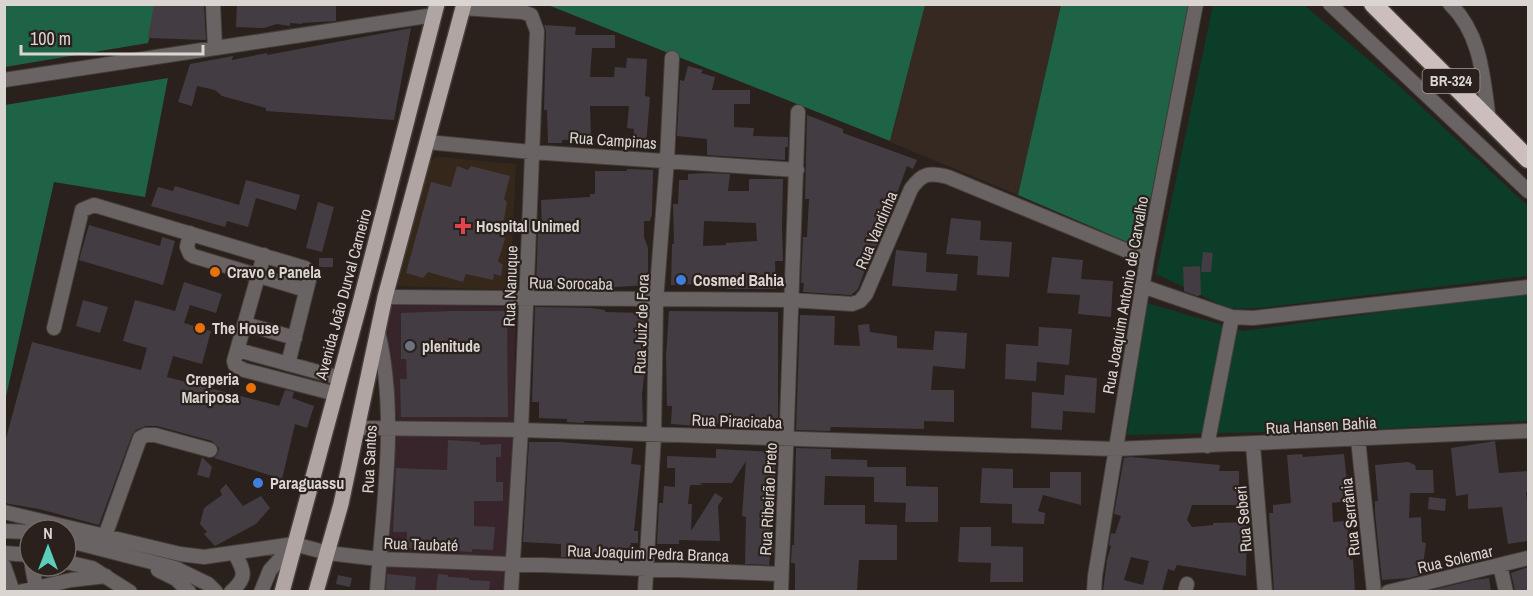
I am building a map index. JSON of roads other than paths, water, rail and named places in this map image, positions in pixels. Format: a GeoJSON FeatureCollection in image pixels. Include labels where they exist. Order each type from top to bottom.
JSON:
{"type":"FeatureCollection","features":[{"type":"Feature","properties":{"kind":"highway","name":"BR-324"},"geometry":{"type":"LineString","coordinates":[[1372,4],[1528,159]]}},
{"type":"Feature","properties":{"kind":"main road"},"geometry":{"type":"LineString","coordinates":[[316,591],[328,553],[358,428],[386,297],[464,6]]}},
{"type":"Feature","properties":{"kind":"main road","name":"Avenida João Durval Carneiro"},"geometry":{"type":"LineString","coordinates":[[282,591],[336,394],[435,10]]}},
{"type":"Feature","properties":{"kind":"street"},"geometry":{"type":"LineString","coordinates":[[213,4],[216,48]]}},
{"type":"Feature","properties":{"kind":"street","name":"Rua Joaquim Antonio de Carvalho"},"geometry":{"type":"LineString","coordinates":[[1094,591],[1142,286],[1196,4]]}},
{"type":"Feature","properties":{"kind":"street"},"geometry":{"type":"LineString","coordinates":[[1330,4],[1528,191]]}},
{"type":"Feature","properties":{"kind":"street"},"geometry":{"type":"LineString","coordinates":[[1450,4],[1468,25],[1478,48],[1490,120]]}},
{"type":"Feature","properties":{"kind":"street","name":"Rua Nanuque"},"geometry":{"type":"LineString","coordinates":[[464,6],[523,12],[531,15],[537,31],[521,430],[511,591]]}},
{"type":"Feature","properties":{"kind":"street"},"geometry":{"type":"LineString","coordinates":[[4,80],[216,48],[435,10]]}},
{"type":"Feature","properties":{"kind":"street","name":"Rua Juiz de Fora"},"geometry":{"type":"LineString","coordinates":[[645,591],[654,434],[657,300],[672,58]]}},
{"type":"Feature","properties":{"kind":"street","name":"Rua Ribeirão Preto"},"geometry":{"type":"LineString","coordinates":[[781,591],[798,112]]}},
{"type":"Feature","properties":{"kind":"street","name":"Rua Campinas"},"geometry":{"type":"LineString","coordinates":[[427,142],[531,152],[797,170]]}},
{"type":"Feature","properties":{"kind":"street","name":"Rua Vandinha"},"geometry":{"type":"LineString","coordinates":[[791,300],[842,304],[860,301],[870,285],[911,189],[925,174],[934,173],[948,177],[1147,259]]}},
{"type":"Feature","properties":{"kind":"street"},"geometry":{"type":"LineString","coordinates":[[54,328],[82,210],[94,205],[305,268],[309,274],[288,364]]}},
{"type":"Feature","properties":{"kind":"street"},"geometry":{"type":"LineString","coordinates":[[190,233],[187,248],[190,254],[306,290]]}},
{"type":"Feature","properties":{"kind":"street"},"geometry":{"type":"LineString","coordinates":[[264,255],[234,361],[235,365],[244,370],[336,394]]}},
{"type":"Feature","properties":{"kind":"street"},"geometry":{"type":"LineString","coordinates":[[1142,286],[1232,317],[1253,318],[1528,287]]}},
{"type":"Feature","properties":{"kind":"street","name":"Rua Sorocaba"},"geometry":{"type":"LineString","coordinates":[[386,297],[791,300]]}},
{"type":"Feature","properties":{"kind":"street"},"geometry":{"type":"LineString","coordinates":[[1207,446],[1232,317]]}},
{"type":"Feature","properties":{"kind":"street"},"geometry":{"type":"LineString","coordinates":[[245,324],[295,338]]}},
{"type":"Feature","properties":{"kind":"street","name":"Rua Santos"},"geometry":{"type":"LineString","coordinates":[[376,591],[389,429],[386,366],[378,329]]}},
{"type":"Feature","properties":{"kind":"street"},"geometry":{"type":"LineString","coordinates":[[238,350],[340,378]]}},
{"type":"Feature","properties":{"kind":"street","name":"Rua Piracicaba"},"geometry":{"type":"LineString","coordinates":[[358,428],[521,430],[1115,449]]}},
{"type":"Feature","properties":{"kind":"street","name":"Rua Hansen Bahia"},"geometry":{"type":"LineString","coordinates":[[1115,449],[1528,432]]}},
{"type":"Feature","properties":{"kind":"street"},"geometry":{"type":"LineString","coordinates":[[105,536],[140,438],[155,435],[210,450]]}},
{"type":"Feature","properties":{"kind":"street","name":"Rua Serrânia"},"geometry":{"type":"LineString","coordinates":[[1358,440],[1374,591]]}},
{"type":"Feature","properties":{"kind":"street","name":"Rua Seberi"},"geometry":{"type":"LineString","coordinates":[[1253,445],[1265,591]]}},
{"type":"Feature","properties":{"kind":"street"},"geometry":{"type":"LineString","coordinates":[[4,512],[180,554],[204,557],[294,544]]}},
{"type":"Feature","properties":{"kind":"street"},"geometry":{"type":"LineString","coordinates":[[78,543],[175,568],[216,591]]}},
{"type":"Feature","properties":{"kind":"street"},"geometry":{"type":"LineString","coordinates":[[261,591],[270,570],[294,544]]}},
{"type":"Feature","properties":{"kind":"street","name":"Rua Taubaté"},"geometry":{"type":"LineString","coordinates":[[294,544],[328,553],[379,559],[513,564]]}},
{"type":"Feature","properties":{"kind":"street"},"geometry":{"type":"LineString","coordinates":[[115,553],[161,571],[176,579],[189,591]]}},
{"type":"Feature","properties":{"kind":"street"},"geometry":{"type":"LineString","coordinates":[[231,591],[241,583],[243,573],[235,554]]}},
{"type":"Feature","properties":{"kind":"street","name":"Rua Solemar"},"geometry":{"type":"LineString","coordinates":[[1388,591],[1528,558]]}},
{"type":"Feature","properties":{"kind":"street","name":"Rua Joaquim Pedra Branca"},"geometry":{"type":"LineString","coordinates":[[513,564],[781,574]]}},
{"type":"Feature","properties":{"kind":"street"},"geometry":{"type":"LineString","coordinates":[[78,565],[92,568],[130,591]]}},
{"type":"Feature","properties":{"kind":"street"},"geometry":{"type":"LineString","coordinates":[[1500,565],[1506,591]]}},
{"type":"Feature","properties":{"kind":"street"},"geometry":{"type":"LineString","coordinates":[[4,566],[13,591]]}},
{"type":"Feature","properties":{"kind":"street"},"geometry":{"type":"LineString","coordinates":[[19,591],[70,580],[106,576]]}},
{"type":"Feature","properties":{"kind":"street"},"geometry":{"type":"LineString","coordinates":[[34,578],[36,588]]}},
{"type":"Feature","properties":{"kind":"place","name":"Hospital Unimed"},"geometry":{"type":"Point","coordinates":[463,226]}},
{"type":"Feature","properties":{"kind":"place","name":"Cravo e Panela"},"geometry":{"type":"Point","coordinates":[215,272]}},
{"type":"Feature","properties":{"kind":"place","name":"Cosmed Bahia"},"geometry":{"type":"Point","coordinates":[681,280]}},
{"type":"Feature","properties":{"kind":"place","name":"The House"},"geometry":{"type":"Point","coordinates":[200,328]}},
{"type":"Feature","properties":{"kind":"place","name":"plenitude"},"geometry":{"type":"Point","coordinates":[410,346]}},
{"type":"Feature","properties":{"kind":"place","name":"Creperia Mariposa"},"geometry":{"type":"Point","coordinates":[251,388]}},
{"type":"Feature","properties":{"kind":"place","name":"Paraguassu"},"geometry":{"type":"Point","coordinates":[258,483]}}]}
